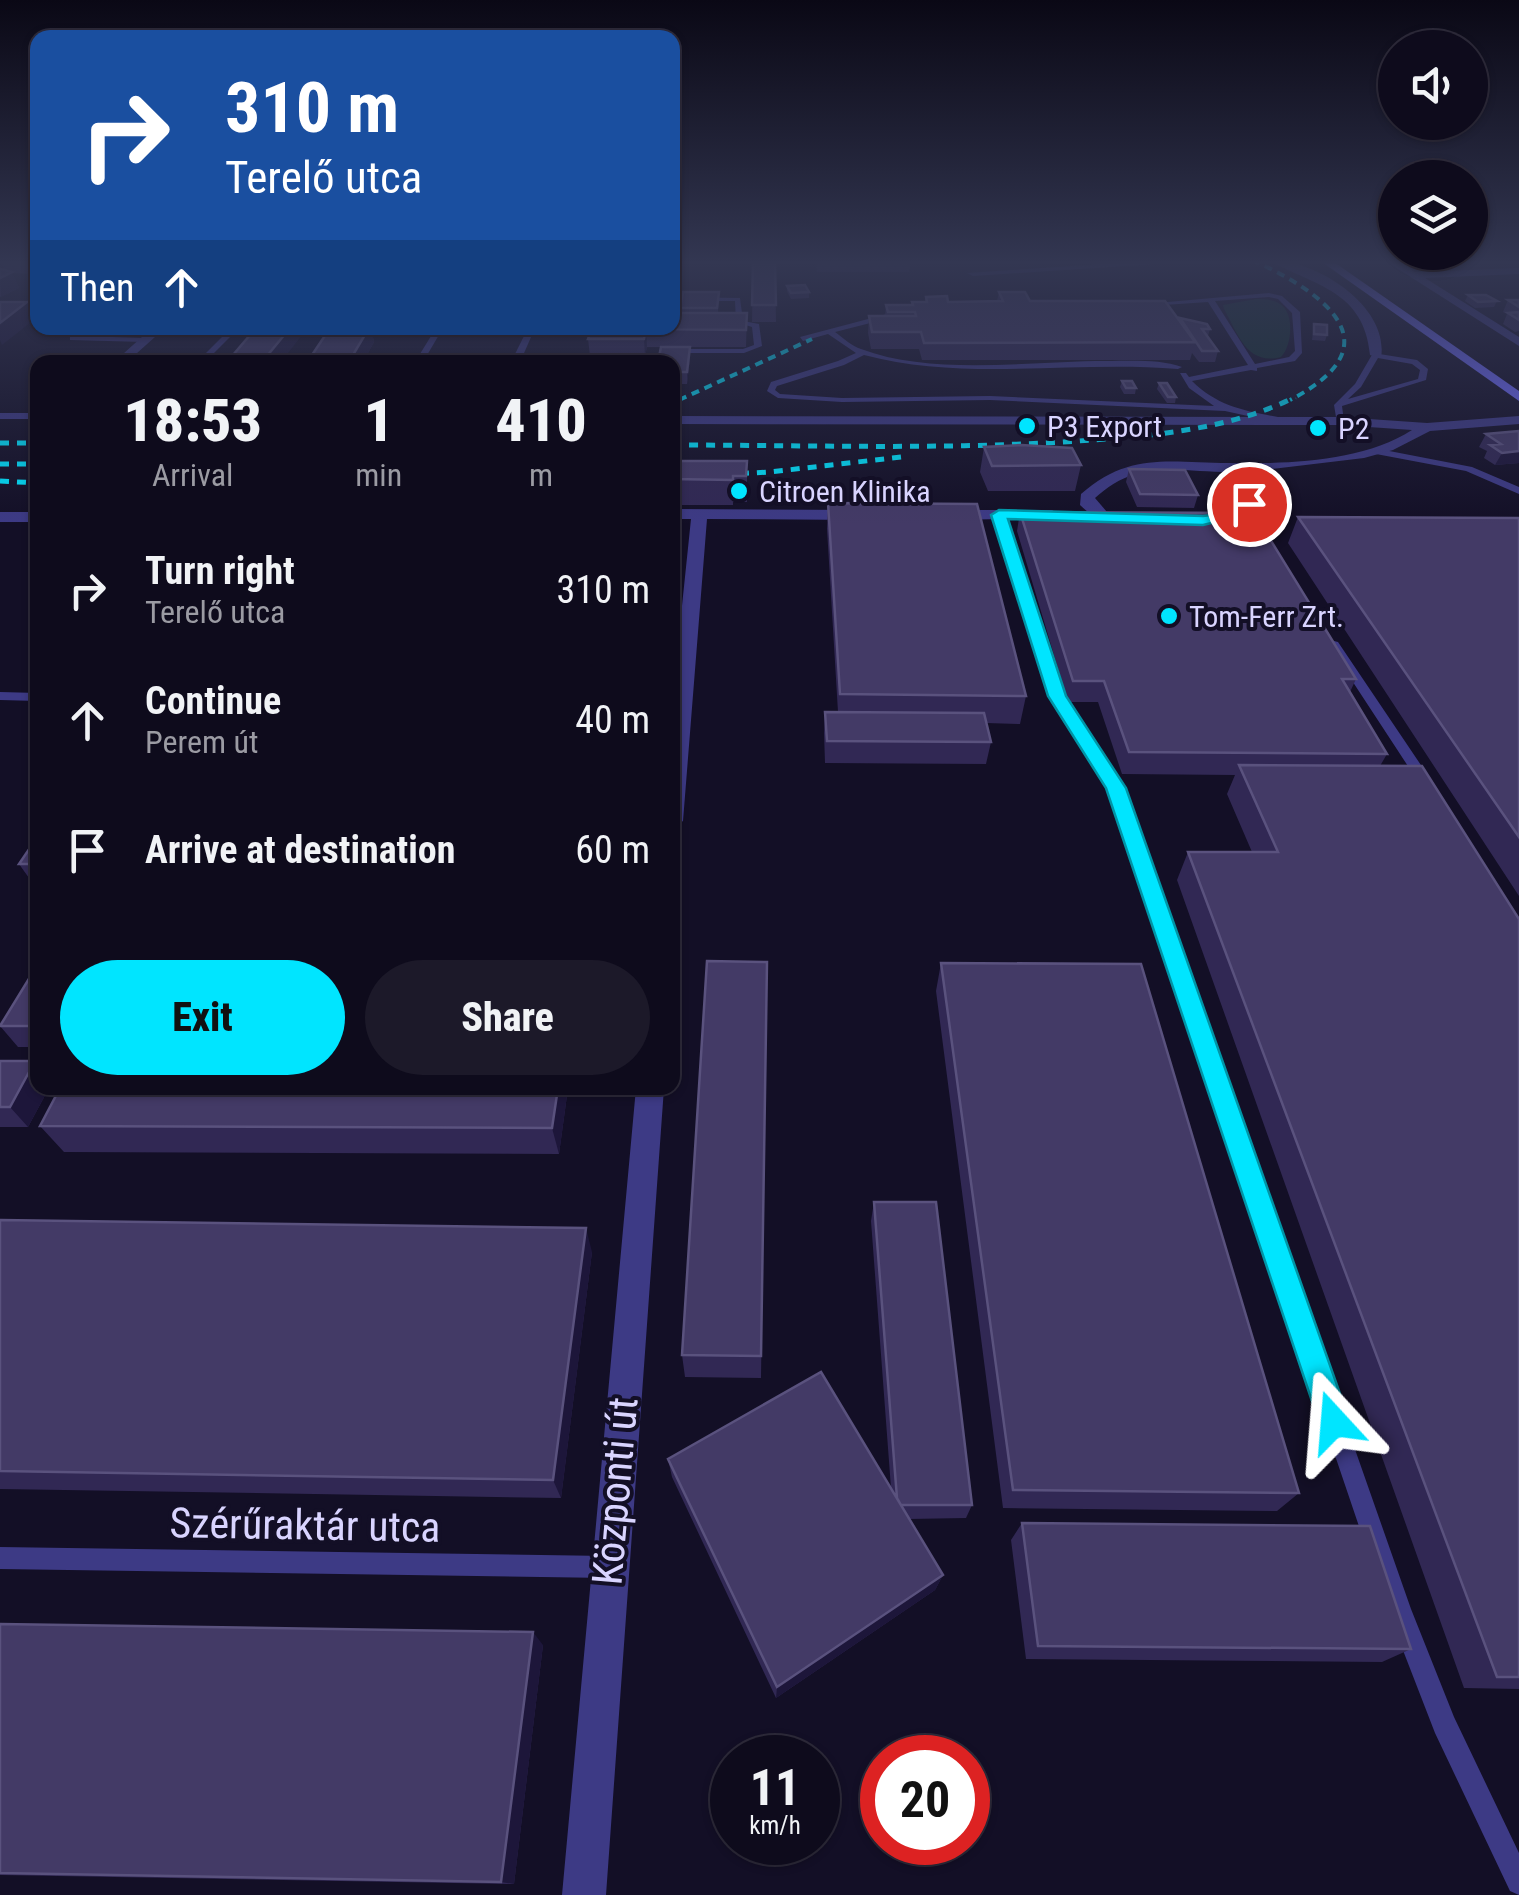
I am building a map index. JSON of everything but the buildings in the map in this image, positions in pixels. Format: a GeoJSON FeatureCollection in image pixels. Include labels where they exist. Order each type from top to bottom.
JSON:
{"type":"FeatureCollection","features":[{"type":"Feature","properties":{"kind":"main road"},"geometry":{"type":"LineString","coordinates":[[1450,348],[1519,397]]}},
{"type":"Feature","properties":{"kind":"main road"},"geometry":{"type":"LineString","coordinates":[[1475,348],[1481,352]]}},
{"type":"Feature","properties":{"kind":"street"},"geometry":{"type":"LineString","coordinates":[[1375,348],[1376,355]]}},
{"type":"Feature","properties":{"kind":"street"},"geometry":{"type":"LineString","coordinates":[[680,420],[1284,421],[1339,413],[1427,426],[1519,420]]}},
{"type":"Feature","properties":{"kind":"street"},"geometry":{"type":"LineString","coordinates":[[1102,516],[1088,506],[1087,497],[1102,480],[1118,472],[1167,464],[1236,468],[1379,452],[1405,443],[1427,426]]}},
{"type":"Feature","properties":{"kind":"street"},"geometry":{"type":"LineString","coordinates":[[1184,521],[1230,517],[1245,510],[1248,489],[1236,468]]}},
{"type":"Feature","properties":{"kind":"street"},"geometry":{"type":"LineString","coordinates":[[680,514],[885,514]]}},
{"type":"Feature","properties":{"kind":"street"},"geometry":{"type":"LineString","coordinates":[[680,729],[699,514]]}},
{"type":"Feature","properties":{"kind":"street"},"geometry":{"type":"LineString","coordinates":[[923,515],[1102,516],[1149,521]]}},
{"type":"Feature","properties":{"kind":"street"},"geometry":{"type":"LineString","coordinates":[[0,517],[30,517]]}},
{"type":"Feature","properties":{"kind":"street","name":"Központi út"},"geometry":{"type":"LineString","coordinates":[[584,1895],[649,1095]]}},
{"type":"Feature","properties":{"kind":"lane"},"geometry":{"type":"LineString","coordinates":[[668,355],[751,348]]}},
{"type":"Feature","properties":{"kind":"lane"},"geometry":{"type":"LineString","coordinates":[[860,348],[918,364],[1177,363],[1197,394],[1217,407]]}},
{"type":"Feature","properties":{"kind":"lane"},"geometry":{"type":"LineString","coordinates":[[1241,348],[1254,369]]}},
{"type":"Feature","properties":{"kind":"lane"},"geometry":{"type":"LineString","coordinates":[[1187,380],[1292,360],[1299,348]]}},
{"type":"Feature","properties":{"kind":"lane"},"geometry":{"type":"LineString","coordinates":[[866,351],[842,363],[774,384],[770,390],[778,396],[842,400],[990,398],[1217,407],[1284,421]]}},
{"type":"Feature","properties":{"kind":"lane"},"geometry":{"type":"LineString","coordinates":[[1376,355],[1414,362],[1424,369],[1422,380],[1339,413],[1376,355]]}},
{"type":"Feature","properties":{"kind":"lane"},"geometry":{"type":"LineString","coordinates":[[1200,378],[1217,407]]}},
{"type":"Feature","properties":{"kind":"lane"},"geometry":{"type":"LineString","coordinates":[[0,416],[30,416]]}},
{"type":"Feature","properties":{"kind":"lane"},"geometry":{"type":"LineString","coordinates":[[1379,452],[1455,465],[1500,480],[1519,491]]}},
{"type":"Feature","properties":{"kind":"lane"},"geometry":{"type":"LineString","coordinates":[[1245,510],[1256,527]]}},
{"type":"Feature","properties":{"kind":"lane"},"geometry":{"type":"LineString","coordinates":[[999,515],[1057,696],[1116,788],[1398,1609],[1444,1724],[1519,1882]]}},
{"type":"Feature","properties":{"kind":"lane"},"geometry":{"type":"LineString","coordinates":[[1322,627],[1432,793]]}},
{"type":"Feature","properties":{"kind":"lane"},"geometry":{"type":"LineString","coordinates":[[0,696],[30,696]]}},
{"type":"Feature","properties":{"kind":"lane","name":"Szérűraktár utca"},"geometry":{"type":"LineString","coordinates":[[0,1558],[608,1567]]}},
{"type":"Feature","properties":{"kind":"green space"},"geometry":{"type":"Polygon","coordinates":[[[1248,348],[1286,348],[1281,357],[1269,359],[1248,348]]]}},
{"type":"Feature","properties":{"kind":"railway"},"geometry":{"type":"LineString","coordinates":[[680,400],[791,348]]}},
{"type":"Feature","properties":{"kind":"railway"},"geometry":{"type":"LineString","coordinates":[[1294,397],[1322,380],[1339,360],[1342,348]]}},
{"type":"Feature","properties":{"kind":"railway"},"geometry":{"type":"LineString","coordinates":[[680,399],[684,397]]}},
{"type":"Feature","properties":{"kind":"railway"},"geometry":{"type":"LineString","coordinates":[[680,445],[926,446],[1105,439],[1217,424],[1294,397]]}},
{"type":"Feature","properties":{"kind":"railway"},"geometry":{"type":"LineString","coordinates":[[1290,400],[1294,397]]}},
{"type":"Feature","properties":{"kind":"railway"},"geometry":{"type":"LineString","coordinates":[[0,443],[30,443]]}},
{"type":"Feature","properties":{"kind":"railway"},"geometry":{"type":"LineString","coordinates":[[680,477],[770,472],[901,457]]}},
{"type":"Feature","properties":{"kind":"railway"},"geometry":{"type":"LineString","coordinates":[[0,464],[30,464]]}},
{"type":"Feature","properties":{"kind":"railway"},"geometry":{"type":"LineString","coordinates":[[0,481],[30,483]]}},
{"type":"Feature","properties":{"kind":"place","name":"P3 Export"},"geometry":{"type":"Point","coordinates":[1027,426]}},
{"type":"Feature","properties":{"kind":"place","name":"P2"},"geometry":{"type":"Point","coordinates":[1318,428]}},
{"type":"Feature","properties":{"kind":"place","name":"Citroen Klinika"},"geometry":{"type":"Point","coordinates":[739,491]}},
{"type":"Feature","properties":{"kind":"place","name":"Tom-Ferr Zrt."},"geometry":{"type":"Point","coordinates":[1169,616]}},
{"type":"Feature","properties":{"kind":"route"},"geometry":{"type":"LineString","coordinates":[[1249,504],[1230,517],[1203,521],[999,515],[1057,696],[1116,788],[1334,1422]]}}]}
